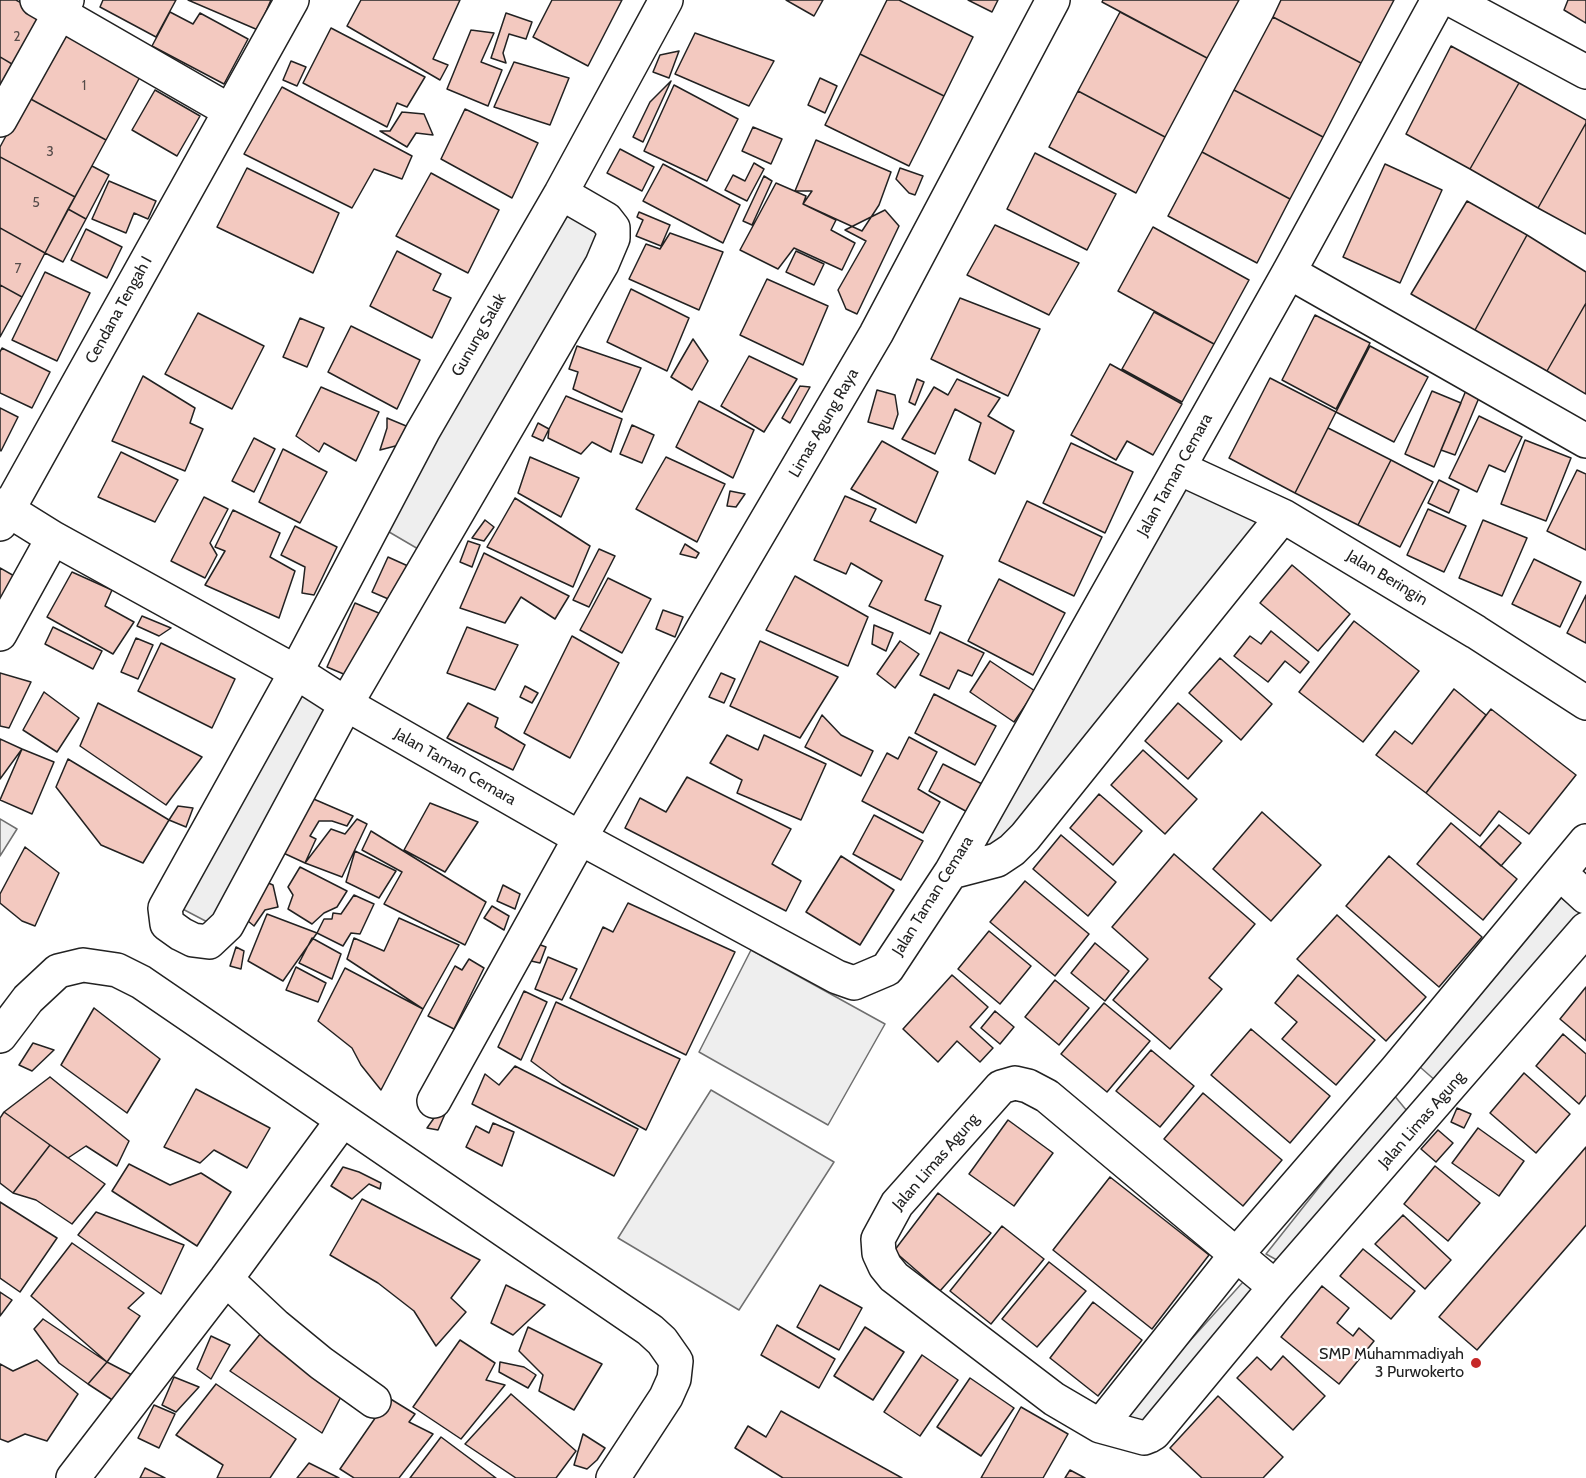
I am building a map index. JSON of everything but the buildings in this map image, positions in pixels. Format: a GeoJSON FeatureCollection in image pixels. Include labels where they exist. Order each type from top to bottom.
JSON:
{"type":"FeatureCollection","features":[{"type":"Feature","properties":{"kind":"street","name":"Cendana Tengah I"},"geometry":{"type":"LineString","coordinates":[[3,513],[292,0]]}},
{"type":"Feature","properties":{"kind":"street","name":"Gunung Salak"},"geometry":{"type":"LineString","coordinates":[[346,704],[227,926],[209,942],[194,940],[166,924],[165,909],[296,672],[423,430],[561,193],[666,0]]}},
{"type":"Feature","properties":{"kind":"street","name":"Limas Agung Raya"},"geometry":{"type":"LineString","coordinates":[[434,1101],[580,838],[876,334],[1053,0]]}},
{"type":"Feature","properties":{"kind":"street","name":"Jalan Taman Cemara"},"geometry":{"type":"LineString","coordinates":[[3,513],[53,538],[296,672],[346,704],[580,838],[837,977],[854,983],[887,969],[951,872],[1289,272],[1438,0]]}},
{"type":"Feature","properties":{"kind":"street"},"geometry":{"type":"LineString","coordinates":[[1452,0],[1586,72]]}},
{"type":"Feature","properties":{"kind":"street"},"geometry":{"type":"LineString","coordinates":[[0,120],[55,4],[230,111]]}},
{"type":"Feature","properties":{"kind":"street"},"geometry":{"type":"LineString","coordinates":[[346,704],[609,250],[615,234],[610,223],[594,211],[561,193]]}},
{"type":"Feature","properties":{"kind":"street"},"geometry":{"type":"LineString","coordinates":[[1289,272],[1586,441]]}},
{"type":"Feature","properties":{"kind":"street","name":"Jalan Beringin"},"geometry":{"type":"LineString","coordinates":[[1179,468],[1283,516],[1476,632],[1586,703]]}},
{"type":"Feature","properties":{"kind":"street"},"geometry":{"type":"LineString","coordinates":[[951,872],[997,860],[1025,837],[1283,516]]}},
{"type":"Feature","properties":{"kind":"street"},"geometry":{"type":"LineString","coordinates":[[0,634],[53,538]]}},
{"type":"Feature","properties":{"kind":"street"},"geometry":{"type":"LineString","coordinates":[[1100,1426],[1236,1255],[1396,1070],[1561,874],[1586,841]]}},
{"type":"Feature","properties":{"kind":"street"},"geometry":{"type":"LineString","coordinates":[[1561,874],[1586,897]]}},
{"type":"Feature","properties":{"kind":"street","name":"Jalan Limas Agung"},"geometry":{"type":"LineString","coordinates":[[1275,1287],[1047,1096],[1028,1086],[1015,1083],[1001,1087],[897,1204],[878,1239],[879,1253],[885,1266],[894,1277],[1053,1400],[1100,1426],[1144,1438],[1154,1433],[1275,1287],[1435,1106],[1586,929]]}},
{"type":"Feature","properties":{"kind":"street"},"geometry":{"type":"LineString","coordinates":[[0,1036],[28,999],[58,971],[83,965],[117,970],[141,982],[650,1330],[662,1341],[676,1361],[674,1379],[666,1397],[614,1478]]}},
{"type":"Feature","properties":{"kind":"street"},"geometry":{"type":"LineString","coordinates":[[1396,1070],[1435,1106]]}},
{"type":"Feature","properties":{"kind":"street"},"geometry":{"type":"LineString","coordinates":[[72,1478],[226,1279],[342,1121]]}},
{"type":"Feature","properties":{"kind":"street"},"geometry":{"type":"LineString","coordinates":[[226,1279],[294,1341],[374,1401]]}},
{"type":"Feature","properties":{"kind":"shaded area"},"geometry":{"type":"Polygon","coordinates":[[[562,209],[606,239],[425,553],[384,529],[562,209]]]}},
{"type":"Feature","properties":{"kind":"shaded area"},"geometry":{"type":"Polygon","coordinates":[[[1186,485],[1267,520],[1009,842],[975,854],[1186,485]]]}},
{"type":"Feature","properties":{"kind":"shaded area"},"geometry":{"type":"Polygon","coordinates":[[[296,690],[335,710],[215,926],[175,905],[296,690]]]}},
{"type":"Feature","properties":{"kind":"shaded area"},"geometry":{"type":"Polygon","coordinates":[[[0,819],[17,829],[0,856],[0,819]]]}},
{"type":"Feature","properties":{"kind":"shaded area"},"geometry":{"type":"Polygon","coordinates":[[[1561,898],[1583,914],[1437,1082],[1420,1067],[1561,898]]]}},
{"type":"Feature","properties":{"kind":"shaded area"},"geometry":{"type":"Polygon","coordinates":[[[751,950],[885,1024],[828,1125],[699,1052],[751,950]]]}},
{"type":"Feature","properties":{"kind":"shaded area"},"geometry":{"type":"Polygon","coordinates":[[[711,1090],[834,1162],[739,1310],[618,1238],[711,1090]]]}},
{"type":"Feature","properties":{"kind":"shaded area"},"geometry":{"type":"Polygon","coordinates":[[[1393,1094],[1412,1117],[1284,1264],[1266,1254],[1393,1094]]]}},
{"type":"Feature","properties":{"kind":"shaded area"},"geometry":{"type":"Polygon","coordinates":[[[1243,1282],[1257,1291],[1139,1428],[1121,1417],[1243,1282]]]}},
{"type":"Feature","properties":{"kind":"place","name":"SMP Muhammadiyah 3 Purwokerto"},"geometry":{"type":"Point","coordinates":[1476,1363]}}]}
